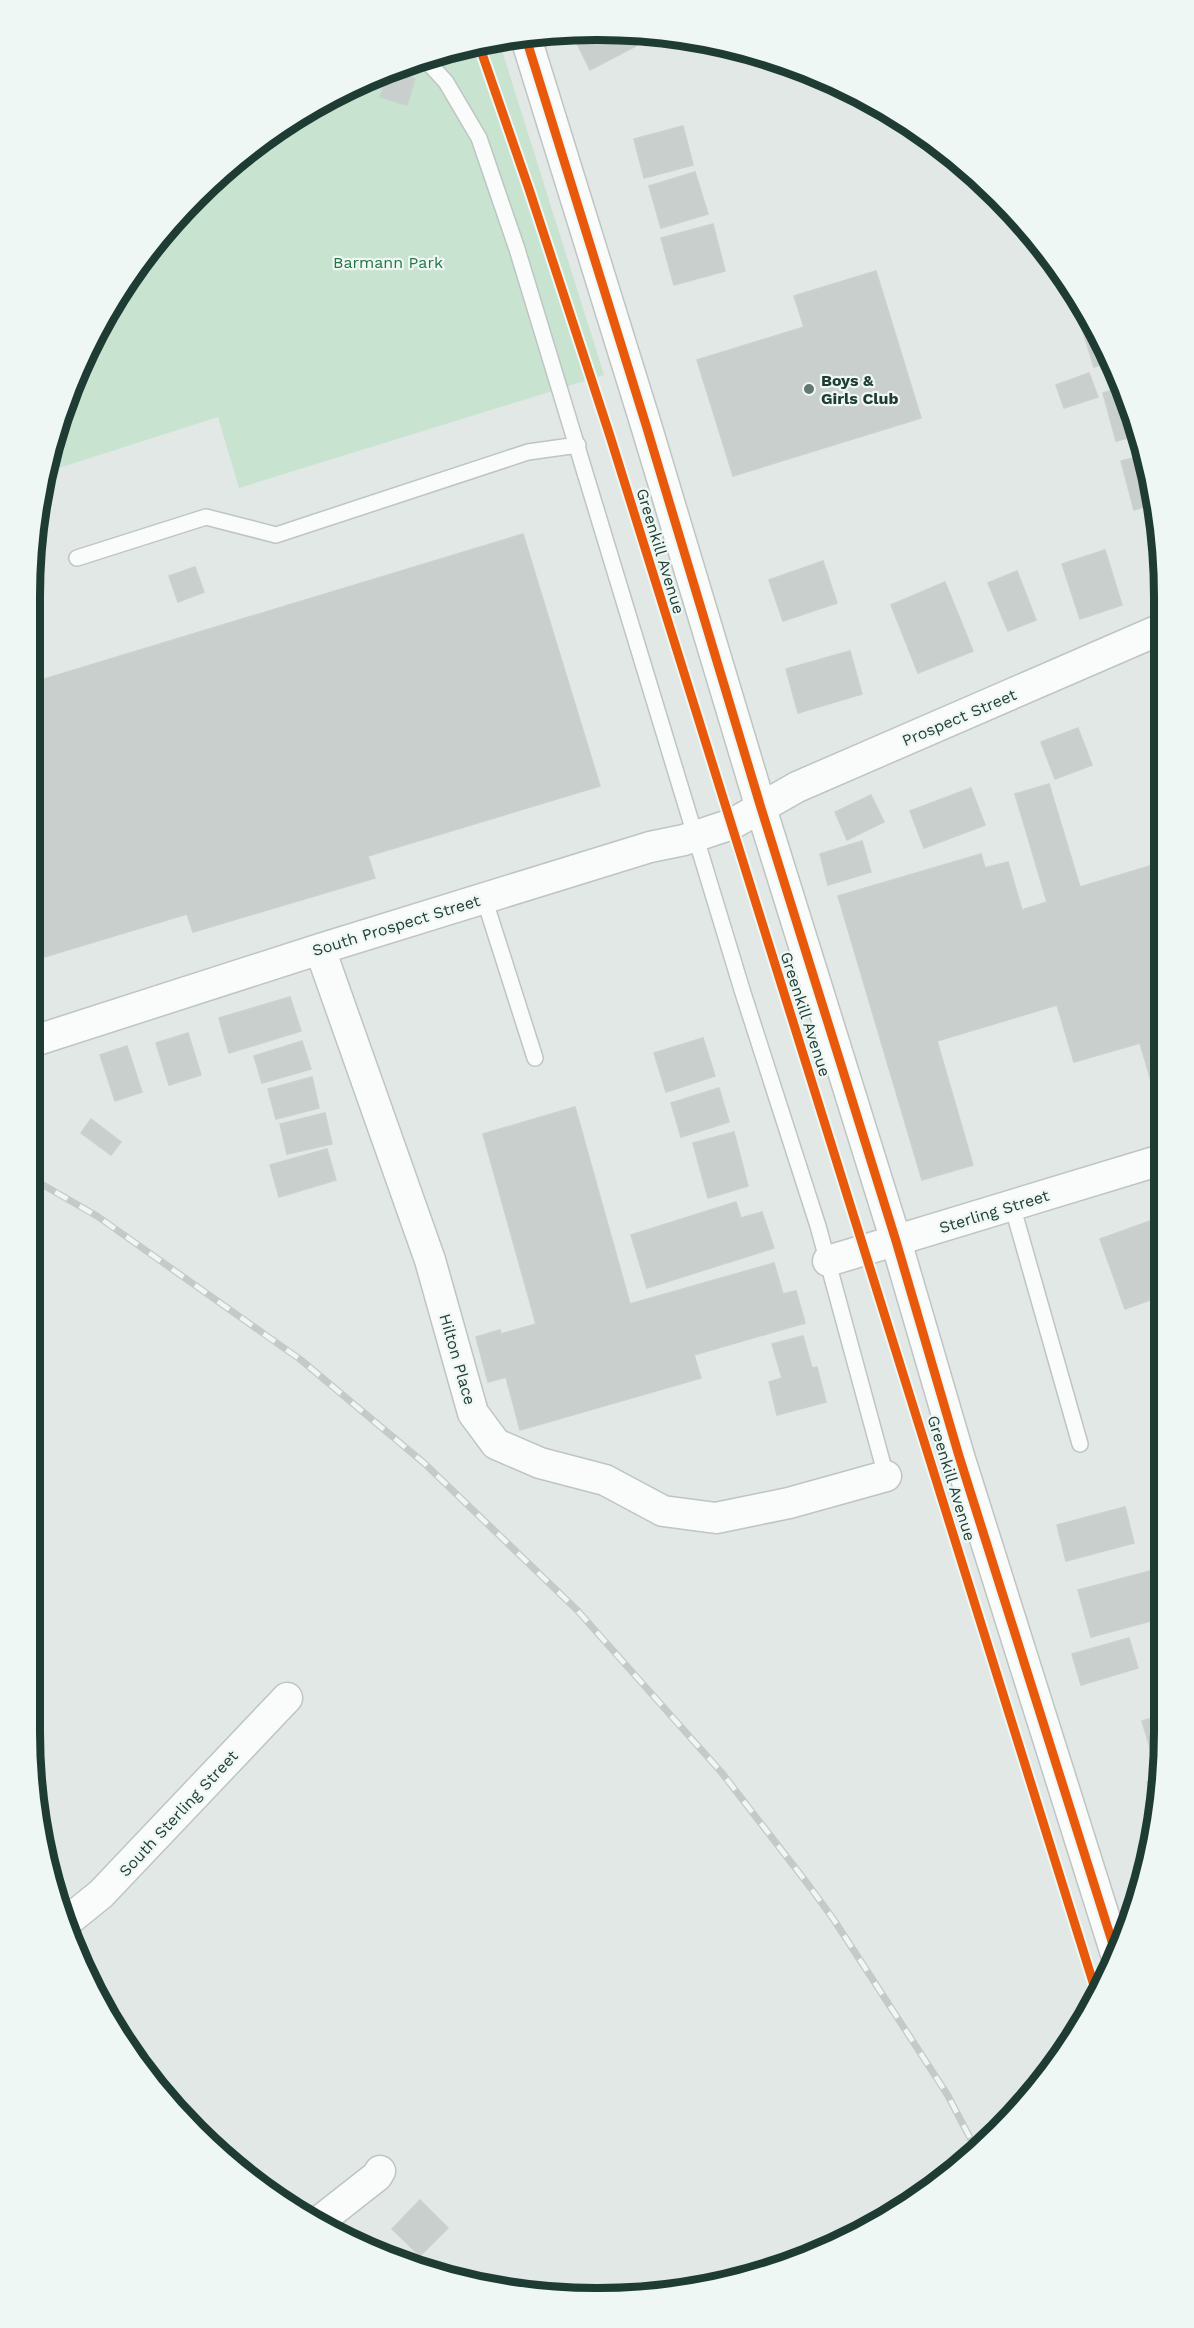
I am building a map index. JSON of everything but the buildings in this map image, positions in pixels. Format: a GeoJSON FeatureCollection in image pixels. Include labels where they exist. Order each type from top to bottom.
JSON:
{"type":"FeatureCollection","features":[{"type":"Feature","properties":{"kind":"street","name":"Greenkill Avenue"},"geometry":{"type":"LineString","coordinates":[[528,45],[896,1241],[959,1456],[1112,1941]]}},
{"type":"Feature","properties":{"kind":"street","name":"Prospect Street"},"geometry":{"type":"LineString","coordinates":[[761,808],[797,787],[1154,632]]}},
{"type":"Feature","properties":{"kind":"street","name":"South Prospect Street"},"geometry":{"type":"LineString","coordinates":[[40,1039],[484,898],[650,847],[696,837],[732,824],[761,808]]}},
{"type":"Feature","properties":{"kind":"street","name":"Hilton Place"},"geometry":{"type":"LineString","coordinates":[[320,949],[430,1260],[473,1413],[496,1444],[540,1463],[605,1480],[663,1511],[716,1518],[789,1503],[886,1476]]}},
{"type":"Feature","properties":{"kind":"street","name":"Sterling Street"},"geometry":{"type":"LineString","coordinates":[[828,1262],[1154,1162]]}},
{"type":"Feature","properties":{"kind":"street","name":"South Sterling Street"},"geometry":{"type":"LineString","coordinates":[[73,1917],[101,1894],[287,1698]]}},
{"type":"Feature","properties":{"kind":"street"},"geometry":{"type":"LineString","coordinates":[[326,2216],[378,2176],[380,2170]]}},
{"type":"Feature","properties":{"kind":"lane"},"geometry":{"type":"LineString","coordinates":[[431,66],[446,82],[479,138],[517,249],[828,1262],[886,1476]]}},
{"type":"Feature","properties":{"kind":"lane"},"geometry":{"type":"LineString","coordinates":[[77,558],[206,517],[276,535],[528,452],[578,445]]}},
{"type":"Feature","properties":{"kind":"lane"},"geometry":{"type":"LineString","coordinates":[[484,898],[535,1058]]}},
{"type":"Feature","properties":{"kind":"lane"},"geometry":{"type":"LineString","coordinates":[[1012,1205],[1080,1444]]}},
{"type":"Feature","properties":{"kind":"green space","name":"Barmann Park"},"geometry":{"type":"Polygon","coordinates":[[[501,49],[604,375],[239,488],[218,417],[55,469],[70,418],[83,384],[115,319],[155,258],[203,203],[258,155],[319,115],[351,98],[418,70],[453,59],[501,49]]]}},
{"type":"Feature","properties":{"kind":"railway"},"geometry":{"type":"LineString","coordinates":[[40,1183],[97,1216],[301,1360],[424,1463],[577,1610],[722,1773],[810,1887],[834,1920],[947,2094],[972,2142]]}},
{"type":"Feature","properties":{"kind":"cycle path"},"geometry":{"type":"LineString","coordinates":[[528,45],[896,1241],[959,1456],[1112,1941]]}},
{"type":"Feature","properties":{"kind":"cycle path"},"geometry":{"type":"LineString","coordinates":[[482,52],[610,436],[1093,1982]]}},
{"type":"Feature","properties":{"kind":"place","name":"Boys & Girls Club"},"geometry":{"type":"Point","coordinates":[809,389]}}]}
